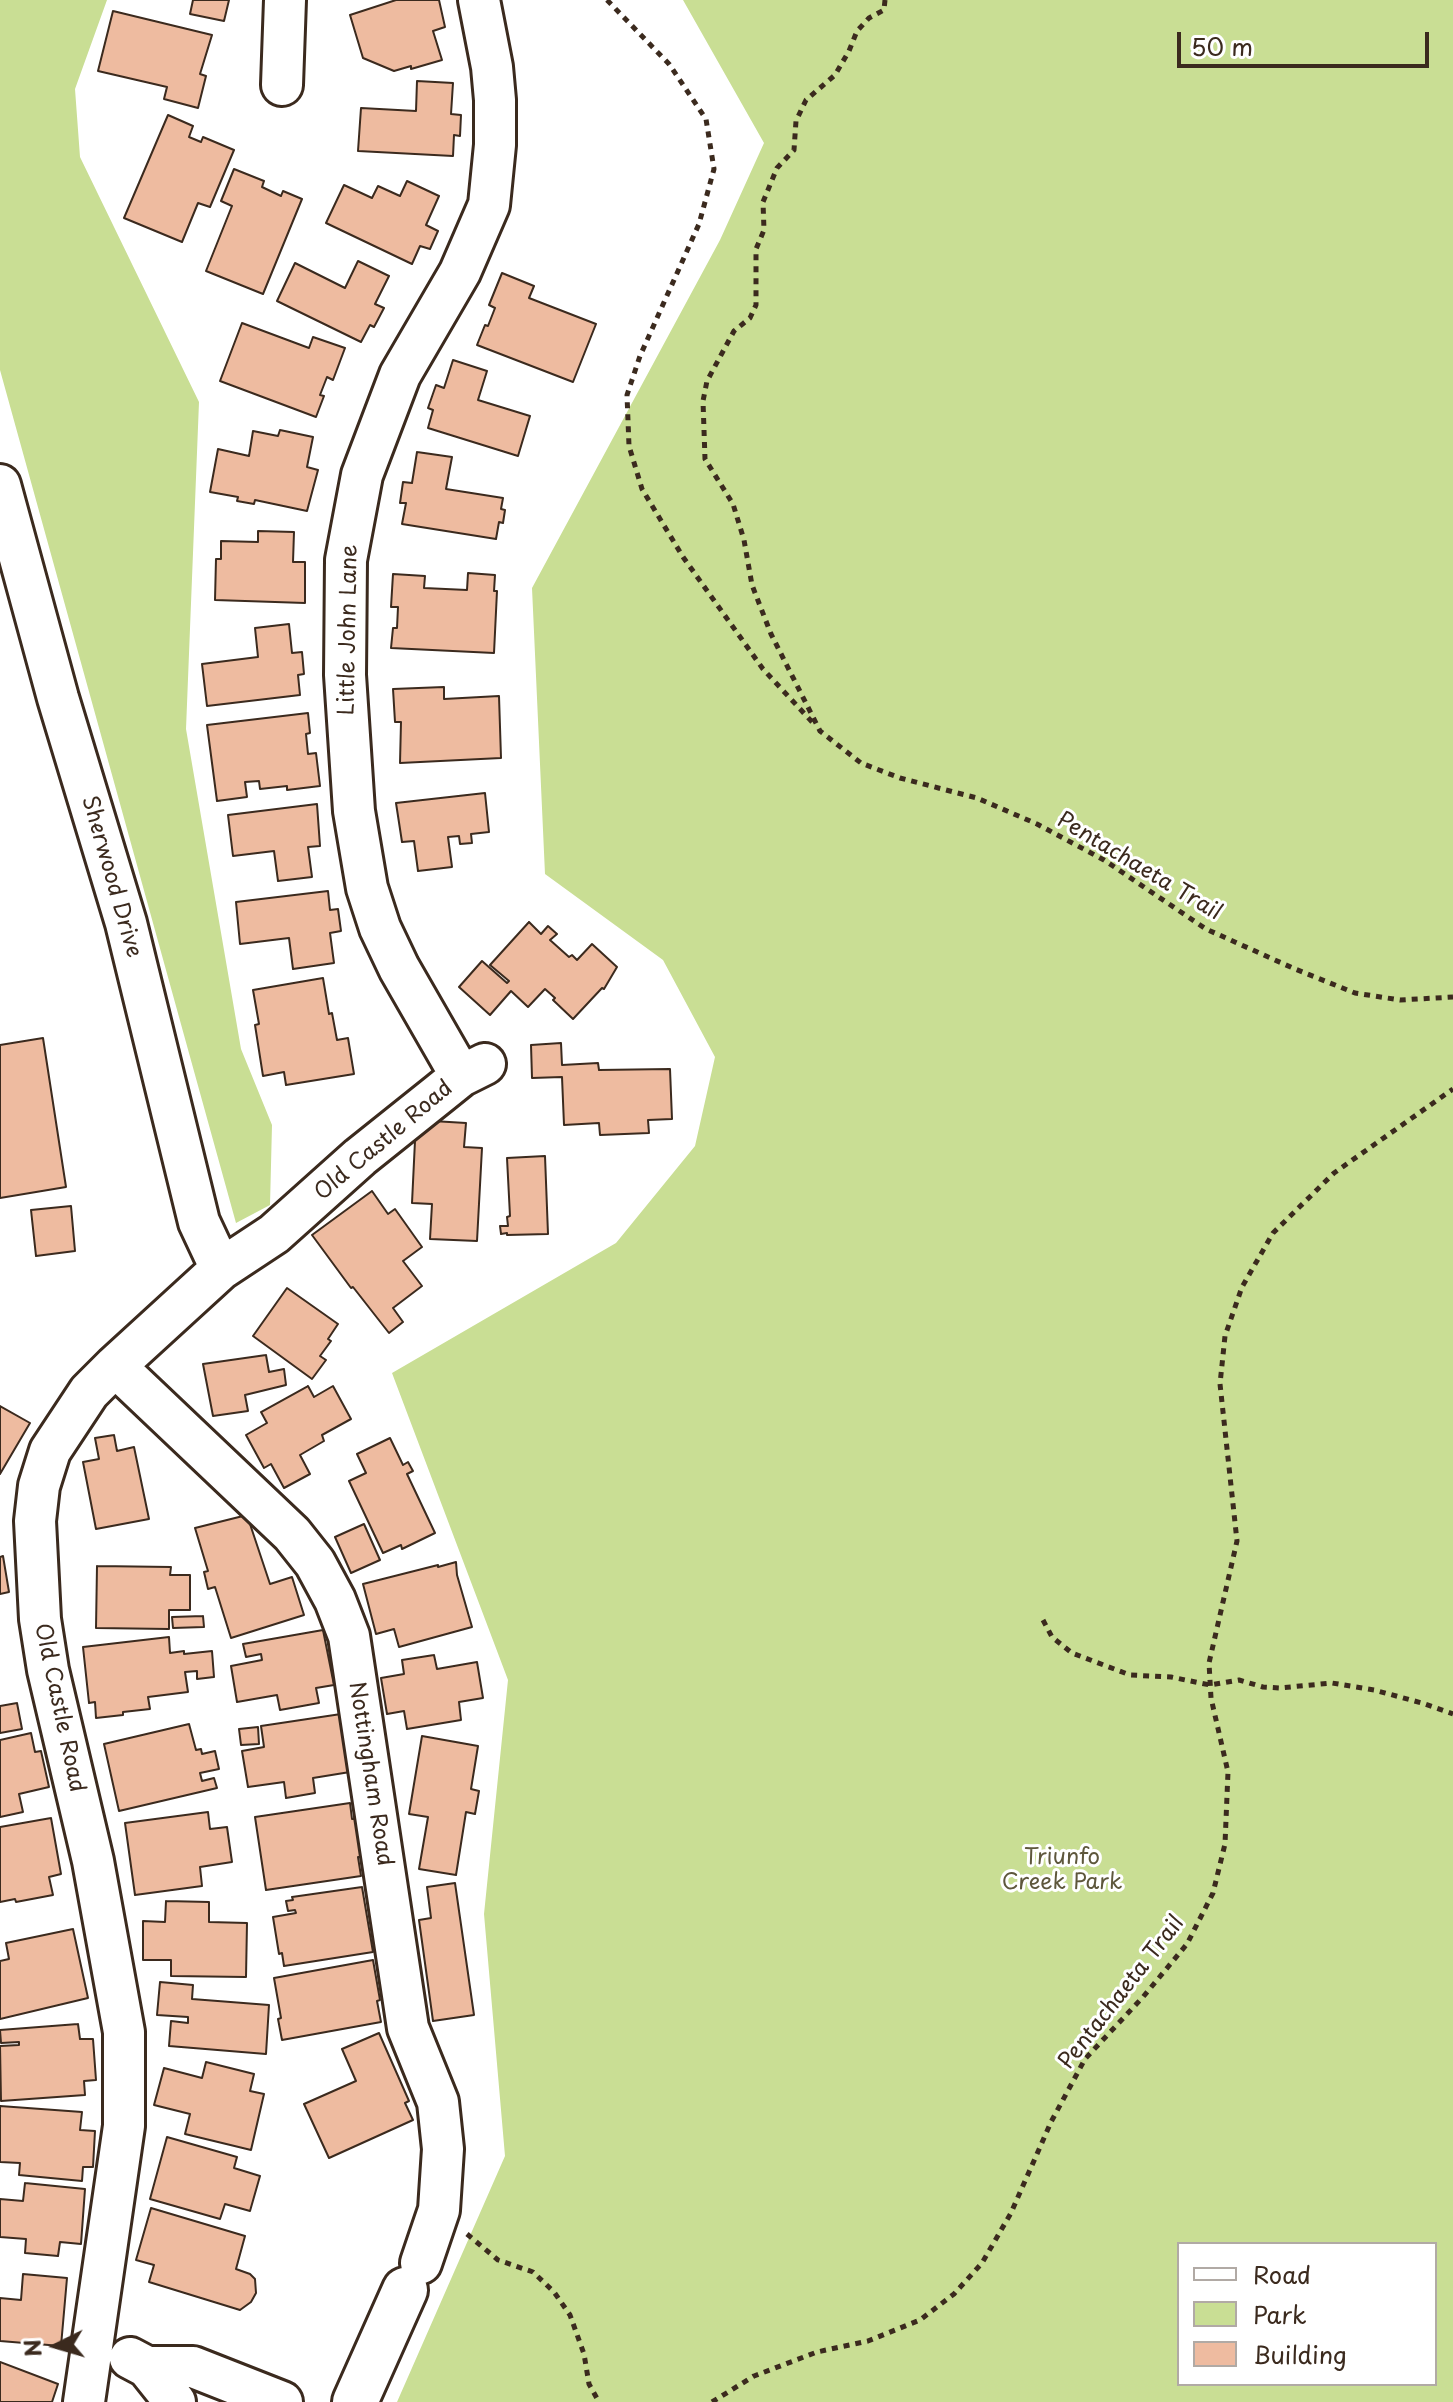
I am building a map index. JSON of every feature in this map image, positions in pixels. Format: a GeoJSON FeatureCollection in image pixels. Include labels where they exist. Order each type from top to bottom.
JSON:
{"type":"FeatureCollection","features":[{"type":"Feature","properties":{"kind":"street"},"geometry":{"type":"LineString","coordinates":[[282,85],[285,0]]}},
{"type":"Feature","properties":{"kind":"street","name":"Little John Lane"},"geometry":{"type":"LineString","coordinates":[[473,1070],[399,968],[380,928],[367,888],[354,811],[345,675],[346,560],[362,475],[400,375],[460,272],[489,205],[495,145],[495,100],[479,0]]}},
{"type":"Feature","properties":{"kind":"street","name":"Sherwood Drive"},"geometry":{"type":"LineString","coordinates":[[0,485],[58,698],[126,923],[199,1222],[221,1269]]}},
{"type":"Feature","properties":{"kind":"street","name":"Old Castle Road"},"geometry":{"type":"LineString","coordinates":[[84,2402],[124,2126],[124,2032],[93,1861],[48,1670],[40,1619],[35,1521],[39,1486],[50,1451],[89,1392],[115,1366],[221,1269],[274,1234],[360,1157],[473,1070]]}},
{"type":"Feature","properties":{"kind":"street","name":"Nottingham Road"},"geometry":{"type":"LineString","coordinates":[[115,1366],[292,1534],[315,1563],[335,1600],[349,1636],[408,2028],[438,2102],[443,2149],[439,2210],[413,2277]]}},
{"type":"Feature","properties":{"kind":"street"},"geometry":{"type":"LineString","coordinates":[[355,2402],[413,2277]]}},
{"type":"Feature","properties":{"kind":"street"},"geometry":{"type":"LineString","coordinates":[[93,2340],[147,2367],[175,2402]]}},
{"type":"Feature","properties":{"kind":"street"},"geometry":{"type":"LineString","coordinates":[[147,2367],[193,2367],[282,2402]]}},
{"type":"Feature","properties":{"kind":"path"},"geometry":{"type":"LineString","coordinates":[[607,0],[669,64],[706,119],[714,169],[699,224],[640,356],[627,395],[629,446],[642,489],[683,557],[763,669],[820,731]]}},
{"type":"Feature","properties":{"kind":"path","name":"Pentachaeta Trail"},"geometry":{"type":"LineString","coordinates":[[885,0],[884,10],[869,18],[857,31],[835,75],[806,100],[796,121],[794,150],[777,168],[763,202],[764,230],[756,249],[756,305],[750,318],[734,331],[707,381],[703,401],[705,459],[733,504],[744,540],[752,585],[788,670],[820,731],[861,763],[900,778],[977,798],[1037,824],[1104,860],[1206,929],[1295,969],[1355,993],[1400,1000],[1453,997]]}},
{"type":"Feature","properties":{"kind":"path","name":"Pentachaeta Trail"},"geometry":{"type":"LineString","coordinates":[[712,2402],[754,2376],[817,2352],[868,2341],[920,2320],[954,2294],[982,2263],[1011,2213],[1051,2122],[1085,2059],[1187,1944],[1213,1893],[1225,1844],[1228,1772],[1211,1698],[1209,1663],[1237,1541],[1220,1384],[1225,1336],[1242,1287],[1273,1233],[1334,1173],[1453,1089]]}},
{"type":"Feature","properties":{"kind":"path"},"geometry":{"type":"LineString","coordinates":[[1043,1620],[1052,1637],[1072,1653],[1130,1675],[1171,1677],[1210,1685],[1239,1680],[1279,1688],[1332,1683],[1374,1690],[1453,1714]]}},
{"type":"Feature","properties":{"kind":"path"},"geometry":{"type":"LineString","coordinates":[[439,2210],[498,2260],[533,2272],[554,2292],[570,2315],[584,2354],[589,2384],[599,2402]]}},
{"type":"Feature","properties":{"kind":"path"},"geometry":{"type":"LineString","coordinates":[[724,2402],[727,2394]]}},
{"type":"Feature","properties":{"kind":"green space"},"geometry":{"type":"Polygon","coordinates":[[[0,0],[107,0],[75,89],[80,157],[199,402],[186,729],[241,1049],[272,1125],[270,1205],[236,1223],[0,370],[0,0]]]}},
{"type":"Feature","properties":{"kind":"green space","name":"Triunfo Creek Park"},"geometry":{"type":"Polygon","coordinates":[[[683,0],[1453,0],[1453,2402],[397,2402],[505,2156],[484,1914],[508,1680],[392,1373],[616,1243],[695,1146],[715,1057],[663,960],[545,874],[532,588],[720,240],[764,143],[683,0]]]}},
{"type":"Feature","properties":{"kind":"building"},"geometry":{"type":"Polygon","coordinates":[[[193,0],[229,0],[224,21],[190,14],[193,0]]]}},
{"type":"Feature","properties":{"kind":"building"},"geometry":{"type":"Polygon","coordinates":[[[396,0],[439,0],[445,27],[433,31],[442,60],[394,71],[363,58],[350,15],[396,0]]]}},
{"type":"Feature","properties":{"kind":"building"},"geometry":{"type":"Polygon","coordinates":[[[113,11],[212,35],[200,74],[206,76],[198,108],[164,99],[167,87],[98,71],[113,11]]]}},
{"type":"Feature","properties":{"kind":"building"},"geometry":{"type":"Polygon","coordinates":[[[417,81],[453,83],[451,114],[461,115],[460,136],[454,135],[453,156],[358,151],[361,108],[416,111],[417,81]]]}},
{"type":"Feature","properties":{"kind":"building"},"geometry":{"type":"Polygon","coordinates":[[[168,115],[193,126],[189,137],[201,142],[203,137],[234,150],[210,207],[198,203],[182,242],[124,218],[168,115]]]}},
{"type":"Feature","properties":{"kind":"building"},"geometry":{"type":"Polygon","coordinates":[[[234,169],[264,181],[262,187],[281,196],[283,191],[302,199],[263,294],[206,271],[232,206],[221,201],[234,169]]]}},
{"type":"Feature","properties":{"kind":"building"},"geometry":{"type":"Polygon","coordinates":[[[407,181],[439,196],[426,225],[438,231],[430,249],[420,246],[412,264],[326,223],[344,185],[372,198],[378,186],[400,196],[407,181]]]}},
{"type":"Feature","properties":{"kind":"building"},"geometry":{"type":"Polygon","coordinates":[[[358,261],[389,276],[375,304],[384,308],[361,342],[277,301],[295,263],[345,288],[358,261]]]}},
{"type":"Feature","properties":{"kind":"building"},"geometry":{"type":"Polygon","coordinates":[[[502,273],[534,286],[529,298],[596,324],[573,382],[477,345],[495,308],[489,305],[502,273]]]}},
{"type":"Feature","properties":{"kind":"building"},"geometry":{"type":"Polygon","coordinates":[[[242,323],[309,348],[313,337],[345,348],[333,380],[327,377],[316,417],[220,381],[242,323]]]}},
{"type":"Feature","properties":{"kind":"building"},"geometry":{"type":"Polygon","coordinates":[[[453,360],[487,371],[478,400],[530,416],[518,456],[428,428],[433,410],[428,408],[436,385],[444,388],[453,360]]]}},
{"type":"Feature","properties":{"kind":"building"},"geometry":{"type":"Polygon","coordinates":[[[280,430],[313,437],[307,467],[318,470],[307,511],[255,500],[254,504],[237,501],[238,497],[210,492],[218,449],[249,456],[253,431],[278,436],[280,430]]]}},
{"type":"Feature","properties":{"kind":"building"},"geometry":{"type":"Polygon","coordinates":[[[417,452],[452,457],[446,489],[503,498],[503,523],[499,522],[496,539],[402,524],[406,503],[400,503],[403,482],[412,483],[417,452]]]}},
{"type":"Feature","properties":{"kind":"building"},"geometry":{"type":"Polygon","coordinates":[[[258,531],[294,532],[293,562],[305,562],[305,603],[215,600],[216,559],[221,559],[221,541],[258,542],[258,531]]]}},
{"type":"Feature","properties":{"kind":"building"},"geometry":{"type":"Polygon","coordinates":[[[468,573],[495,575],[494,653],[391,648],[393,628],[397,628],[398,607],[391,607],[393,574],[425,576],[424,588],[467,590],[468,573]]]}},
{"type":"Feature","properties":{"kind":"building"},"geometry":{"type":"Polygon","coordinates":[[[289,624],[292,653],[302,652],[304,674],[298,675],[300,695],[207,706],[202,664],[258,657],[255,628],[289,624]]]}},
{"type":"Feature","properties":{"kind":"building"},"geometry":{"type":"Polygon","coordinates":[[[444,687],[444,699],[499,696],[501,758],[400,763],[401,722],[395,722],[393,689],[444,687]]]}},
{"type":"Feature","properties":{"kind":"building"},"geometry":{"type":"Polygon","coordinates":[[[308,713],[308,754],[316,753],[320,786],[260,789],[259,781],[245,782],[247,797],[217,801],[207,725],[308,713]]]}},
{"type":"Feature","properties":{"kind":"building"},"geometry":{"type":"Polygon","coordinates":[[[485,793],[489,832],[471,834],[472,843],[460,844],[459,836],[448,837],[452,867],[418,871],[414,841],[402,842],[396,803],[485,793]]]}},
{"type":"Feature","properties":{"kind":"building"},"geometry":{"type":"Polygon","coordinates":[[[317,804],[320,846],[308,847],[312,877],[278,881],[274,851],[233,856],[228,815],[317,804]]]}},
{"type":"Feature","properties":{"kind":"building"},"geometry":{"type":"Polygon","coordinates":[[[328,891],[330,910],[338,909],[341,931],[330,933],[334,963],[293,969],[289,938],[240,944],[236,902],[328,891]]]}},
{"type":"Feature","properties":{"kind":"building"},"geometry":{"type":"Polygon","coordinates":[[[529,922],[541,934],[548,926],[557,934],[550,940],[569,957],[572,955],[577,960],[592,944],[617,967],[604,989],[573,1019],[545,989],[528,1007],[511,991],[490,1015],[459,987],[482,961],[507,983],[509,981],[490,965],[529,922]]]}},
{"type":"Feature","properties":{"kind":"building"},"geometry":{"type":"Polygon","coordinates":[[[323,978],[337,1040],[348,1038],[354,1074],[286,1085],[284,1072],[263,1076],[253,990],[323,978]]]}},
{"type":"Feature","properties":{"kind":"building"},"geometry":{"type":"Polygon","coordinates":[[[43,1038],[66,1187],[0,1198],[0,1045],[43,1038]]]}},
{"type":"Feature","properties":{"kind":"building"},"geometry":{"type":"Polygon","coordinates":[[[561,1043],[562,1065],[598,1063],[599,1070],[670,1069],[672,1119],[648,1120],[649,1133],[600,1135],[599,1123],[564,1125],[562,1077],[532,1078],[531,1045],[561,1043]]]}},
{"type":"Feature","properties":{"kind":"building"},"geometry":{"type":"Polygon","coordinates":[[[416,1120],[466,1123],[464,1147],[482,1148],[477,1241],[430,1239],[432,1204],[412,1203],[416,1120]]]}},
{"type":"Feature","properties":{"kind":"building"},"geometry":{"type":"Polygon","coordinates":[[[545,1156],[548,1234],[501,1234],[500,1226],[508,1226],[507,1217],[510,1216],[507,1158],[545,1156]]]}},
{"type":"Feature","properties":{"kind":"building"},"geometry":{"type":"Polygon","coordinates":[[[372,1191],[388,1214],[395,1209],[422,1247],[403,1261],[422,1286],[393,1308],[403,1322],[389,1333],[312,1235],[372,1191]]]}},
{"type":"Feature","properties":{"kind":"building"},"geometry":{"type":"Polygon","coordinates":[[[71,1206],[75,1251],[36,1256],[31,1210],[71,1206]]]}},
{"type":"Feature","properties":{"kind":"building"},"geometry":{"type":"Polygon","coordinates":[[[287,1288],[338,1324],[320,1356],[326,1360],[312,1379],[253,1336],[287,1288]]]}},
{"type":"Feature","properties":{"kind":"building"},"geometry":{"type":"Polygon","coordinates":[[[266,1355],[269,1372],[284,1369],[286,1385],[245,1395],[248,1411],[213,1416],[203,1364],[266,1355]]]}},
{"type":"Feature","properties":{"kind":"building"},"geometry":{"type":"Polygon","coordinates":[[[308,1386],[314,1397],[333,1386],[351,1419],[322,1435],[324,1441],[300,1455],[310,1474],[284,1488],[271,1464],[264,1468],[246,1435],[267,1423],[261,1412],[308,1386]]]}},
{"type":"Feature","properties":{"kind":"building"},"geometry":{"type":"Polygon","coordinates":[[[0,1406],[30,1423],[0,1474],[0,1406]]]}},
{"type":"Feature","properties":{"kind":"building"},"geometry":{"type":"Polygon","coordinates":[[[114,1435],[117,1451],[134,1447],[149,1519],[96,1529],[83,1462],[99,1459],[95,1438],[114,1435]]]}},
{"type":"Feature","properties":{"kind":"building"},"geometry":{"type":"Polygon","coordinates":[[[390,1438],[403,1465],[408,1462],[413,1471],[407,1474],[435,1533],[402,1549],[401,1545],[383,1553],[349,1481],[366,1473],[357,1454],[390,1438]]]}},
{"type":"Feature","properties":{"kind":"building"},"geometry":{"type":"Polygon","coordinates":[[[247,1515],[270,1584],[292,1577],[304,1615],[231,1638],[215,1587],[208,1589],[204,1572],[208,1571],[195,1528],[247,1515]]]}},
{"type":"Feature","properties":{"kind":"building"},"geometry":{"type":"Polygon","coordinates":[[[364,1524],[380,1560],[351,1573],[335,1537],[364,1524]]]}},
{"type":"Feature","properties":{"kind":"building"},"geometry":{"type":"Polygon","coordinates":[[[3,1556],[9,1592],[0,1594],[0,1557],[3,1556]]]}},
{"type":"Feature","properties":{"kind":"building"},"geometry":{"type":"Polygon","coordinates":[[[456,1562],[472,1627],[399,1647],[394,1629],[376,1634],[363,1584],[456,1562]]]}},
{"type":"Feature","properties":{"kind":"building"},"geometry":{"type":"Polygon","coordinates":[[[97,1566],[171,1567],[170,1575],[190,1575],[190,1610],[169,1610],[169,1629],[96,1628],[97,1566]]]}},
{"type":"Feature","properties":{"kind":"building"},"geometry":{"type":"Polygon","coordinates":[[[203,1616],[204,1627],[173,1628],[172,1617],[203,1616]]]}},
{"type":"Feature","properties":{"kind":"building"},"geometry":{"type":"Polygon","coordinates":[[[323,1630],[334,1685],[316,1688],[319,1703],[280,1710],[277,1695],[237,1702],[231,1666],[262,1660],[261,1654],[246,1657],[243,1644],[323,1630]]]}},
{"type":"Feature","properties":{"kind":"building"},"geometry":{"type":"Polygon","coordinates":[[[169,1637],[170,1653],[212,1651],[214,1677],[197,1679],[197,1671],[185,1672],[188,1692],[148,1697],[150,1709],[96,1718],[95,1702],[89,1703],[83,1647],[169,1637]]]}},
{"type":"Feature","properties":{"kind":"building"},"geometry":{"type":"Polygon","coordinates":[[[434,1655],[437,1669],[477,1662],[483,1698],[459,1702],[461,1720],[407,1729],[404,1711],[387,1714],[381,1678],[404,1674],[402,1660],[434,1655]]]}},
{"type":"Feature","properties":{"kind":"building"},"geometry":{"type":"Polygon","coordinates":[[[17,1703],[22,1729],[0,1733],[0,1706],[17,1703]]]}},
{"type":"Feature","properties":{"kind":"building"},"geometry":{"type":"Polygon","coordinates":[[[341,1714],[350,1772],[313,1778],[315,1793],[286,1798],[284,1782],[248,1787],[242,1751],[264,1747],[261,1726],[341,1714]]]}},
{"type":"Feature","properties":{"kind":"building"},"geometry":{"type":"Polygon","coordinates":[[[189,1724],[196,1750],[201,1749],[202,1754],[215,1751],[219,1769],[200,1773],[202,1781],[214,1778],[217,1788],[119,1811],[104,1744],[189,1724]]]}},
{"type":"Feature","properties":{"kind":"building"},"geometry":{"type":"Polygon","coordinates":[[[258,1727],[259,1744],[241,1745],[239,1729],[258,1727]]]}},
{"type":"Feature","properties":{"kind":"building"},"geometry":{"type":"Polygon","coordinates":[[[31,1733],[35,1752],[41,1751],[49,1787],[19,1794],[23,1812],[0,1817],[0,1740],[31,1733]]]}},
{"type":"Feature","properties":{"kind":"building"},"geometry":{"type":"Polygon","coordinates":[[[422,1736],[478,1746],[471,1789],[479,1791],[475,1814],[466,1812],[456,1875],[419,1869],[428,1817],[409,1814],[422,1736]]]}},
{"type":"Feature","properties":{"kind":"building"},"geometry":{"type":"Polygon","coordinates":[[[350,1803],[352,1819],[356,1819],[361,1876],[266,1890],[255,1817],[350,1803]]]}},
{"type":"Feature","properties":{"kind":"building"},"geometry":{"type":"Polygon","coordinates":[[[208,1812],[210,1829],[227,1827],[232,1862],[200,1867],[202,1886],[135,1895],[125,1823],[208,1812]]]}},
{"type":"Feature","properties":{"kind":"building"},"geometry":{"type":"Polygon","coordinates":[[[51,1818],[61,1874],[49,1877],[53,1895],[0,1902],[0,1827],[51,1818]]]}},
{"type":"Feature","properties":{"kind":"building"},"geometry":{"type":"Polygon","coordinates":[[[455,1883],[474,2015],[433,2021],[419,1920],[431,1918],[427,1887],[455,1883]]]}},
{"type":"Feature","properties":{"kind":"building"},"geometry":{"type":"Polygon","coordinates":[[[362,1887],[373,1952],[284,1966],[273,1917],[296,1913],[295,1910],[288,1911],[286,1901],[293,1900],[292,1897],[362,1887]]]}},
{"type":"Feature","properties":{"kind":"building"},"geometry":{"type":"Polygon","coordinates":[[[166,1901],[209,1902],[209,1922],[247,1923],[246,1977],[171,1976],[171,1960],[143,1960],[143,1921],[165,1922],[166,1901]]]}},
{"type":"Feature","properties":{"kind":"building"},"geometry":{"type":"Polygon","coordinates":[[[73,1929],[88,1998],[0,2019],[0,1961],[9,1959],[6,1943],[73,1929]]]}},
{"type":"Feature","properties":{"kind":"building"},"geometry":{"type":"Polygon","coordinates":[[[373,1960],[381,2022],[282,2040],[274,1978],[373,1960]]]}},
{"type":"Feature","properties":{"kind":"building"},"geometry":{"type":"Polygon","coordinates":[[[160,1982],[193,1985],[192,1999],[269,2005],[266,2054],[169,2046],[171,2021],[188,2023],[188,2017],[157,2015],[160,1982]]]}},
{"type":"Feature","properties":{"kind":"building"},"geometry":{"type":"Polygon","coordinates":[[[78,2024],[80,2039],[93,2039],[96,2080],[84,2081],[85,2095],[1,2101],[0,2046],[19,2045],[19,2042],[1,2043],[0,2030],[78,2024]]]}},
{"type":"Feature","properties":{"kind":"building"},"geometry":{"type":"Polygon","coordinates":[[[379,2033],[409,2101],[405,2103],[413,2120],[329,2158],[304,2104],[356,2081],[342,2049],[379,2033]]]}},
{"type":"Feature","properties":{"kind":"building"},"geometry":{"type":"Polygon","coordinates":[[[206,2062],[254,2074],[250,2091],[264,2094],[251,2150],[185,2134],[190,2114],[154,2105],[164,2068],[202,2078],[206,2062]]]}},
{"type":"Feature","properties":{"kind":"building"},"geometry":{"type":"Polygon","coordinates":[[[0,2106],[82,2112],[80,2130],[95,2131],[93,2167],[83,2167],[82,2181],[19,2175],[20,2163],[0,2162],[0,2106]]]}},
{"type":"Feature","properties":{"kind":"building"},"geometry":{"type":"Polygon","coordinates":[[[167,2137],[237,2157],[234,2168],[260,2176],[250,2211],[225,2204],[220,2219],[150,2199],[167,2137]]]}},
{"type":"Feature","properties":{"kind":"building"},"geometry":{"type":"Polygon","coordinates":[[[25,2183],[85,2189],[81,2244],[60,2242],[58,2256],[25,2253],[26,2239],[0,2237],[0,2199],[23,2201],[25,2183]]]}},
{"type":"Feature","properties":{"kind":"building"},"geometry":{"type":"Polygon","coordinates":[[[151,2208],[245,2236],[236,2269],[255,2279],[256,2293],[251,2302],[240,2310],[149,2282],[154,2265],[136,2260],[151,2208]]]}},
{"type":"Feature","properties":{"kind":"building"},"geometry":{"type":"Polygon","coordinates":[[[23,2274],[67,2278],[61,2346],[0,2341],[0,2298],[21,2300],[23,2274]]]}},
{"type":"Feature","properties":{"kind":"building"},"geometry":{"type":"Polygon","coordinates":[[[0,2362],[58,2384],[52,2402],[0,2402],[0,2362]]]}}]}
